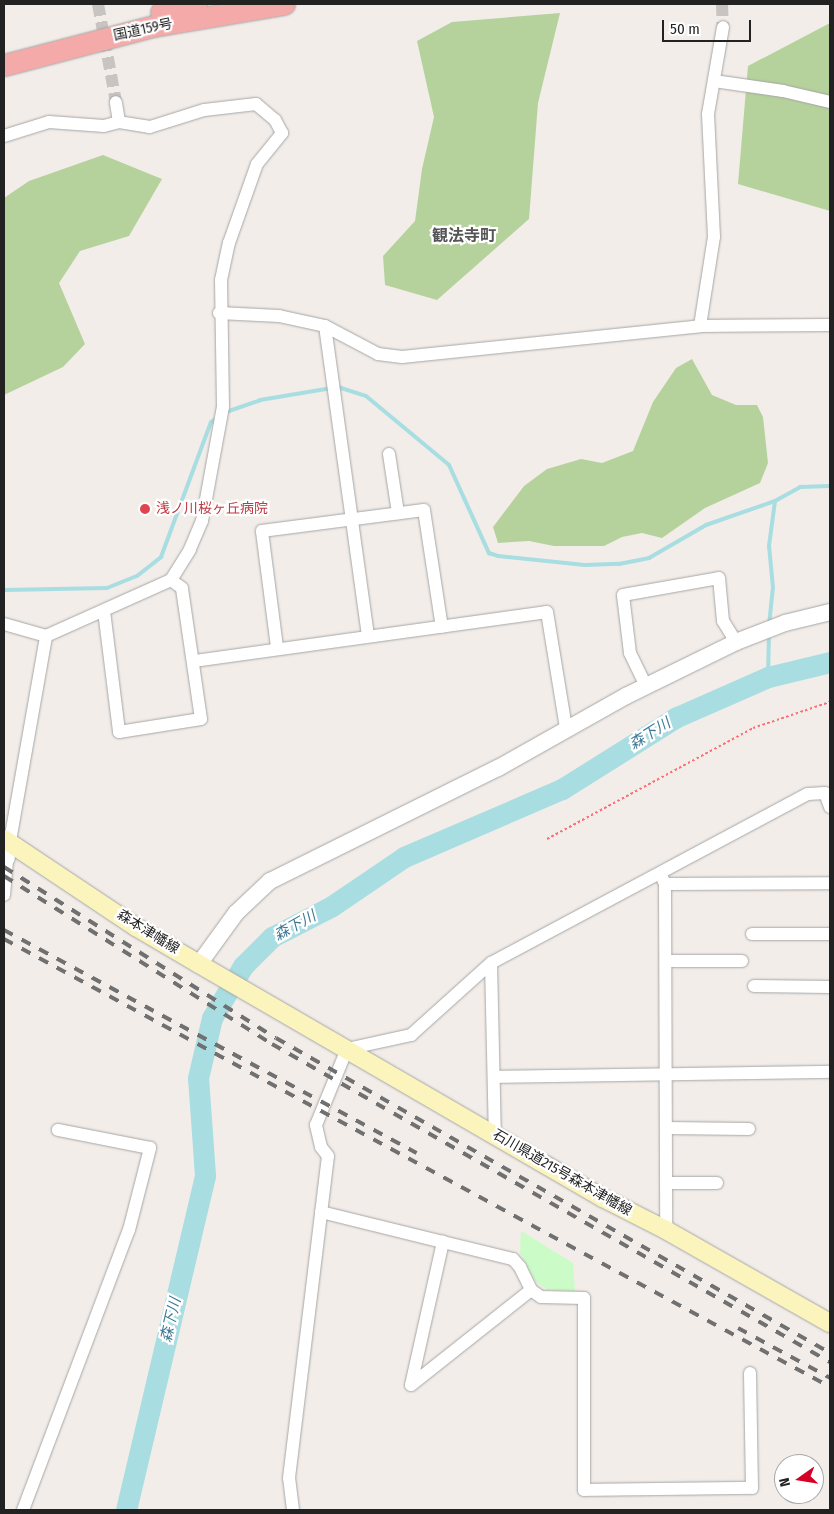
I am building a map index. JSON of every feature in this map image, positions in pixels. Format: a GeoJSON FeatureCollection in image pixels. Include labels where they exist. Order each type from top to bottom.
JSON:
{"type":"FeatureCollection","features":[{"type":"Feature","properties":{"kind":"highway"},"geometry":{"type":"LineString","coordinates":[[115,28],[123,20],[196,4]]}},
{"type":"Feature","properties":{"kind":"highway","name":"国道159号"},"geometry":{"type":"LineString","coordinates":[[4,58],[115,28],[245,4]]}},
{"type":"Feature","properties":{"kind":"highway","name":"国道159号"},"geometry":{"type":"LineString","coordinates":[[4,65],[154,26],[284,4]]}},
{"type":"Feature","properties":{"kind":"highway"},"geometry":{"type":"LineString","coordinates":[[4,70],[25,59]]}},
{"type":"Feature","properties":{"kind":"main road","name":"森本津幡線"},"geometry":{"type":"LineString","coordinates":[[6,850],[296,1020]]}},
{"type":"Feature","properties":{"kind":"main road","name":"石川県道215号森本津幡線"},"geometry":{"type":"LineString","coordinates":[[296,1020],[496,1134],[603,1198],[666,1230],[830,1323]]}},
{"type":"Feature","properties":{"kind":"street"},"geometry":{"type":"LineString","coordinates":[[700,326],[714,237],[708,114],[723,27]]}},
{"type":"Feature","properties":{"kind":"street"},"geometry":{"type":"LineString","coordinates":[[714,81],[783,91],[830,102]]}},
{"type":"Feature","properties":{"kind":"street"},"geometry":{"type":"LineString","coordinates":[[116,102],[118,122]]}},
{"type":"Feature","properties":{"kind":"street"},"geometry":{"type":"LineString","coordinates":[[4,136],[49,122],[104,126],[118,122],[150,127],[204,110],[256,104],[275,120],[282,133],[257,164],[229,243],[220,280],[222,412],[202,520],[171,580],[46,636],[4,624]]}},
{"type":"Feature","properties":{"kind":"street"},"geometry":{"type":"LineString","coordinates":[[219,312],[279,316],[325,326],[378,354],[402,358],[700,326],[830,325]]}},
{"type":"Feature","properties":{"kind":"street"},"geometry":{"type":"LineString","coordinates":[[325,326],[368,636]]}},
{"type":"Feature","properties":{"kind":"street"},"geometry":{"type":"LineString","coordinates":[[389,454],[398,513]]}},
{"type":"Feature","properties":{"kind":"street"},"geometry":{"type":"LineString","coordinates":[[277,647],[262,531],[398,513],[424,510],[442,627]]}},
{"type":"Feature","properties":{"kind":"street"},"geometry":{"type":"LineString","coordinates":[[646,686],[630,653],[623,595],[719,578],[723,621],[736,642]]}},
{"type":"Feature","properties":{"kind":"street"},"geometry":{"type":"LineString","coordinates":[[104,611],[120,732],[200,719],[194,661],[182,588],[171,580]]}},
{"type":"Feature","properties":{"kind":"street"},"geometry":{"type":"LineString","coordinates":[[194,661],[277,647],[547,612],[566,728]]}},
{"type":"Feature","properties":{"kind":"street"},"geometry":{"type":"LineString","coordinates":[[199,964],[236,913],[270,881],[498,768],[566,728],[736,642],[785,623],[830,612]]}},
{"type":"Feature","properties":{"kind":"street"},"geometry":{"type":"LineString","coordinates":[[4,895],[6,850],[46,636]]}},
{"type":"Feature","properties":{"kind":"street"},"geometry":{"type":"LineString","coordinates":[[293,1510],[289,1478],[328,1156],[321,1147],[316,1125],[347,1049],[411,1035],[491,963],[663,879],[808,794],[825,793],[830,807]]}},
{"type":"Feature","properties":{"kind":"street"},"geometry":{"type":"LineString","coordinates":[[663,879],[830,883]]}},
{"type":"Feature","properties":{"kind":"street"},"geometry":{"type":"LineString","coordinates":[[663,879],[666,961],[666,1230]]}},
{"type":"Feature","properties":{"kind":"street"},"geometry":{"type":"LineString","coordinates":[[752,934],[830,934]]}},
{"type":"Feature","properties":{"kind":"street"},"geometry":{"type":"LineString","coordinates":[[666,961],[742,961]]}},
{"type":"Feature","properties":{"kind":"street"},"geometry":{"type":"LineString","coordinates":[[491,963],[496,1134]]}},
{"type":"Feature","properties":{"kind":"street"},"geometry":{"type":"LineString","coordinates":[[754,986],[830,987]]}},
{"type":"Feature","properties":{"kind":"street"},"geometry":{"type":"LineString","coordinates":[[494,1077],[830,1072]]}},
{"type":"Feature","properties":{"kind":"street"},"geometry":{"type":"LineString","coordinates":[[666,1128],[749,1129]]}},
{"type":"Feature","properties":{"kind":"street"},"geometry":{"type":"LineString","coordinates":[[24,1510],[129,1230],[150,1148],[58,1130]]}},
{"type":"Feature","properties":{"kind":"street"},"geometry":{"type":"LineString","coordinates":[[666,1183],[717,1183]]}},
{"type":"Feature","properties":{"kind":"street"},"geometry":{"type":"LineString","coordinates":[[322,1212],[512,1259],[531,1290],[541,1298],[584,1298],[584,1490],[752,1488],[750,1373]]}},
{"type":"Feature","properties":{"kind":"street"},"geometry":{"type":"LineString","coordinates":[[443,1242],[411,1385],[531,1290]]}},
{"type":"Feature","properties":{"kind":"path"},"geometry":{"type":"LineString","coordinates":[[548,838],[753,728],[830,702]]}},
{"type":"Feature","properties":{"kind":"green space"},"geometry":{"type":"Polygon","coordinates":[[[560,13],[538,103],[529,219],[437,300],[385,285],[383,256],[415,221],[422,169],[434,117],[417,41],[452,22],[560,13]]]}},
{"type":"Feature","properties":{"kind":"green space"},"geometry":{"type":"Polygon","coordinates":[[[830,23],[830,211],[738,184],[748,66],[830,23]]]}},
{"type":"Feature","properties":{"kind":"green space"},"geometry":{"type":"Polygon","coordinates":[[[103,155],[162,179],[129,236],[80,251],[59,283],[85,344],[63,367],[4,395],[4,198],[29,181],[103,155]]]}},
{"type":"Feature","properties":{"kind":"green space"},"geometry":{"type":"Polygon","coordinates":[[[692,359],[712,395],[736,405],[757,405],[763,417],[768,463],[760,483],[705,508],[662,538],[642,533],[622,537],[604,546],[554,546],[529,541],[498,543],[493,527],[524,486],[547,469],[581,459],[602,463],[633,451],[653,402],[676,368],[692,359]]]}},
{"type":"Feature","properties":{"kind":"green space"},"geometry":{"type":"Polygon","coordinates":[[[521,1231],[573,1263],[575,1291],[548,1290],[536,1282],[520,1253],[521,1231]]]}},
{"type":"Feature","properties":{"kind":"waterway"},"geometry":{"type":"LineString","coordinates":[[226,412],[260,400],[338,387],[366,396],[449,465],[489,553],[498,556],[585,565],[619,564],[649,558],[706,525],[775,501],[800,487],[830,486]]}},
{"type":"Feature","properties":{"kind":"waterway"},"geometry":{"type":"LineString","coordinates":[[4,590],[107,588],[137,576],[161,557],[211,422],[219,417]]}},
{"type":"Feature","properties":{"kind":"waterway"},"geometry":{"type":"LineString","coordinates":[[769,625],[773,588],[769,546],[775,501]]}},
{"type":"Feature","properties":{"kind":"waterway"},"geometry":{"type":"LineString","coordinates":[[768,677],[769,634]]}},
{"type":"Feature","properties":{"kind":"waterway","name":"森下川"},"geometry":{"type":"LineString","coordinates":[[126,1510],[205,1175],[198,1078],[212,1018],[243,966],[272,937],[332,906],[404,857],[562,789],[677,717],[768,677],[830,662]]}},
{"type":"Feature","properties":{"kind":"tunnel"},"geometry":{"type":"LineString","coordinates":[[98,4],[116,102]]}},
{"type":"Feature","properties":{"kind":"tunnel"},"geometry":{"type":"LineString","coordinates":[[722,4],[723,27]]}},
{"type":"Feature","properties":{"kind":"railway"},"geometry":{"type":"LineString","coordinates":[[4,867],[276,1038],[830,1353]]}},
{"type":"Feature","properties":{"kind":"railway"},"geometry":{"type":"LineString","coordinates":[[4,876],[272,1044],[830,1362]]}},
{"type":"Feature","properties":{"kind":"railway"},"geometry":{"type":"LineString","coordinates":[[4,930],[417,1153]]}},
{"type":"Feature","properties":{"kind":"railway"},"geometry":{"type":"LineString","coordinates":[[4,939],[830,1387]]}},
{"type":"Feature","properties":{"kind":"railway"},"geometry":{"type":"LineString","coordinates":[[738,1328],[830,1378]]}},
{"type":"Feature","properties":{"kind":"place","name":"浅ノ川桜ヶ丘病院"},"geometry":{"type":"Point","coordinates":[145,509]}},
{"type":"Feature","properties":{"kind":"district","name":"観法寺町"},"geometry":{"type":"Point","coordinates":[464,236]}}]}
